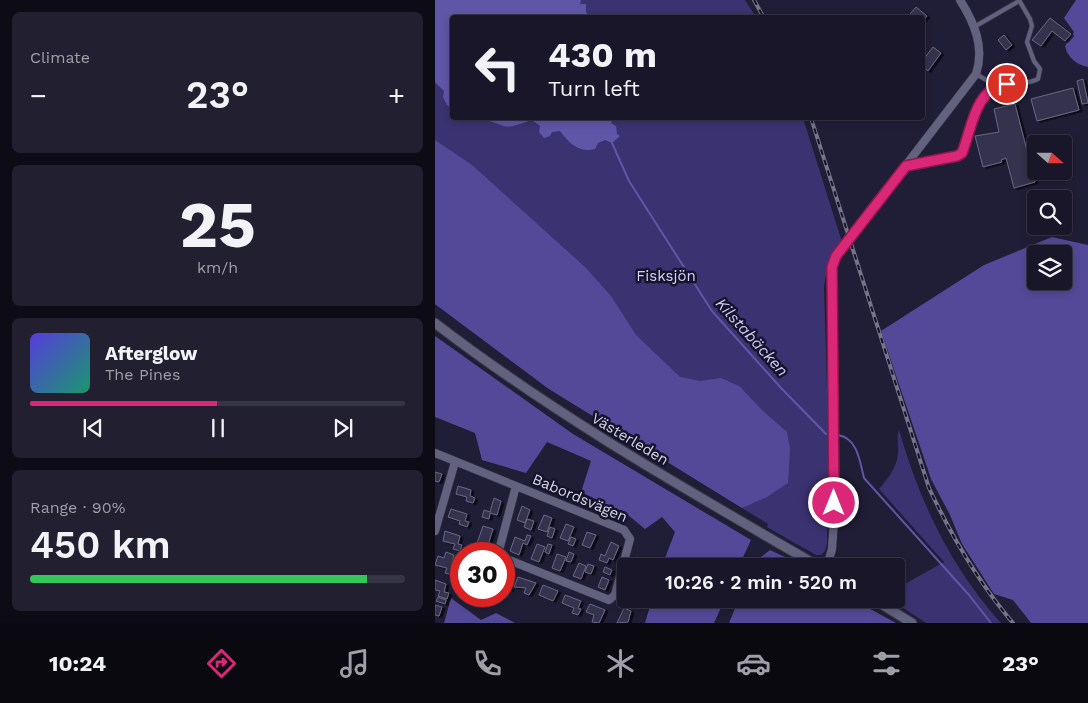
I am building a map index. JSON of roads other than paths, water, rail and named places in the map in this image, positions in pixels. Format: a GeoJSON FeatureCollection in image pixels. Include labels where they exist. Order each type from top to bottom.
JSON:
{"type":"FeatureCollection","features":[{"type":"Feature","properties":{"kind":"street"},"geometry":{"type":"LineString","coordinates":[[829,558],[832,549],[834,520],[832,267],[836,256],[975,74],[979,52],[975,27],[959,0]]}},
{"type":"Feature","properties":{"kind":"street","name":"Västerleden"},"geometry":{"type":"LineString","coordinates":[[435,324],[520,386],[584,429],[804,558]]}},
{"type":"Feature","properties":{"kind":"street","name":"Babordsvägen"},"geometry":{"type":"LineString","coordinates":[[435,454],[623,530],[628,534],[630,545],[615,596],[609,600],[515,562]]}},
{"type":"Feature","properties":{"kind":"street"},"geometry":{"type":"LineString","coordinates":[[435,531],[455,462]]}},
{"type":"Feature","properties":{"kind":"street","name":"Babordsvägen"},"geometry":{"type":"LineString","coordinates":[[501,542],[516,486]]}},
{"type":"Feature","properties":{"kind":"street"},"geometry":{"type":"LineString","coordinates":[[888,608],[912,623]]}},
{"type":"Feature","properties":{"kind":"lane"},"geometry":{"type":"LineString","coordinates":[[975,27],[1019,0],[1031,19],[1032,26],[1027,42],[1034,61],[1040,69],[1038,79],[1031,83],[995,85],[975,74]]}},
{"type":"Feature","properties":{"kind":"lane"},"geometry":{"type":"LineString","coordinates":[[906,166],[957,156],[962,153],[981,101],[995,85]]}},
{"type":"Feature","properties":{"kind":"waterway","name":"Kilstabäcken"},"geometry":{"type":"LineString","coordinates":[[612,143],[629,181],[712,311],[782,389],[826,434]]}},
{"type":"Feature","properties":{"kind":"waterway","name":"Kilstabäcken"},"geometry":{"type":"LineString","coordinates":[[838,435],[845,437],[854,446],[864,478],[969,595],[991,623]]}},
{"type":"Feature","properties":{"kind":"railway"},"geometry":{"type":"LineString","coordinates":[[754,0],[762,15]]}},
{"type":"Feature","properties":{"kind":"railway"},"geometry":{"type":"LineString","coordinates":[[812,120],[929,488],[967,559],[988,592],[1013,623]]}},
{"type":"Feature","properties":{"kind":"park label","name":"Fisksjön"},"geometry":{"type":"Point","coordinates":[666,276]}}]}
